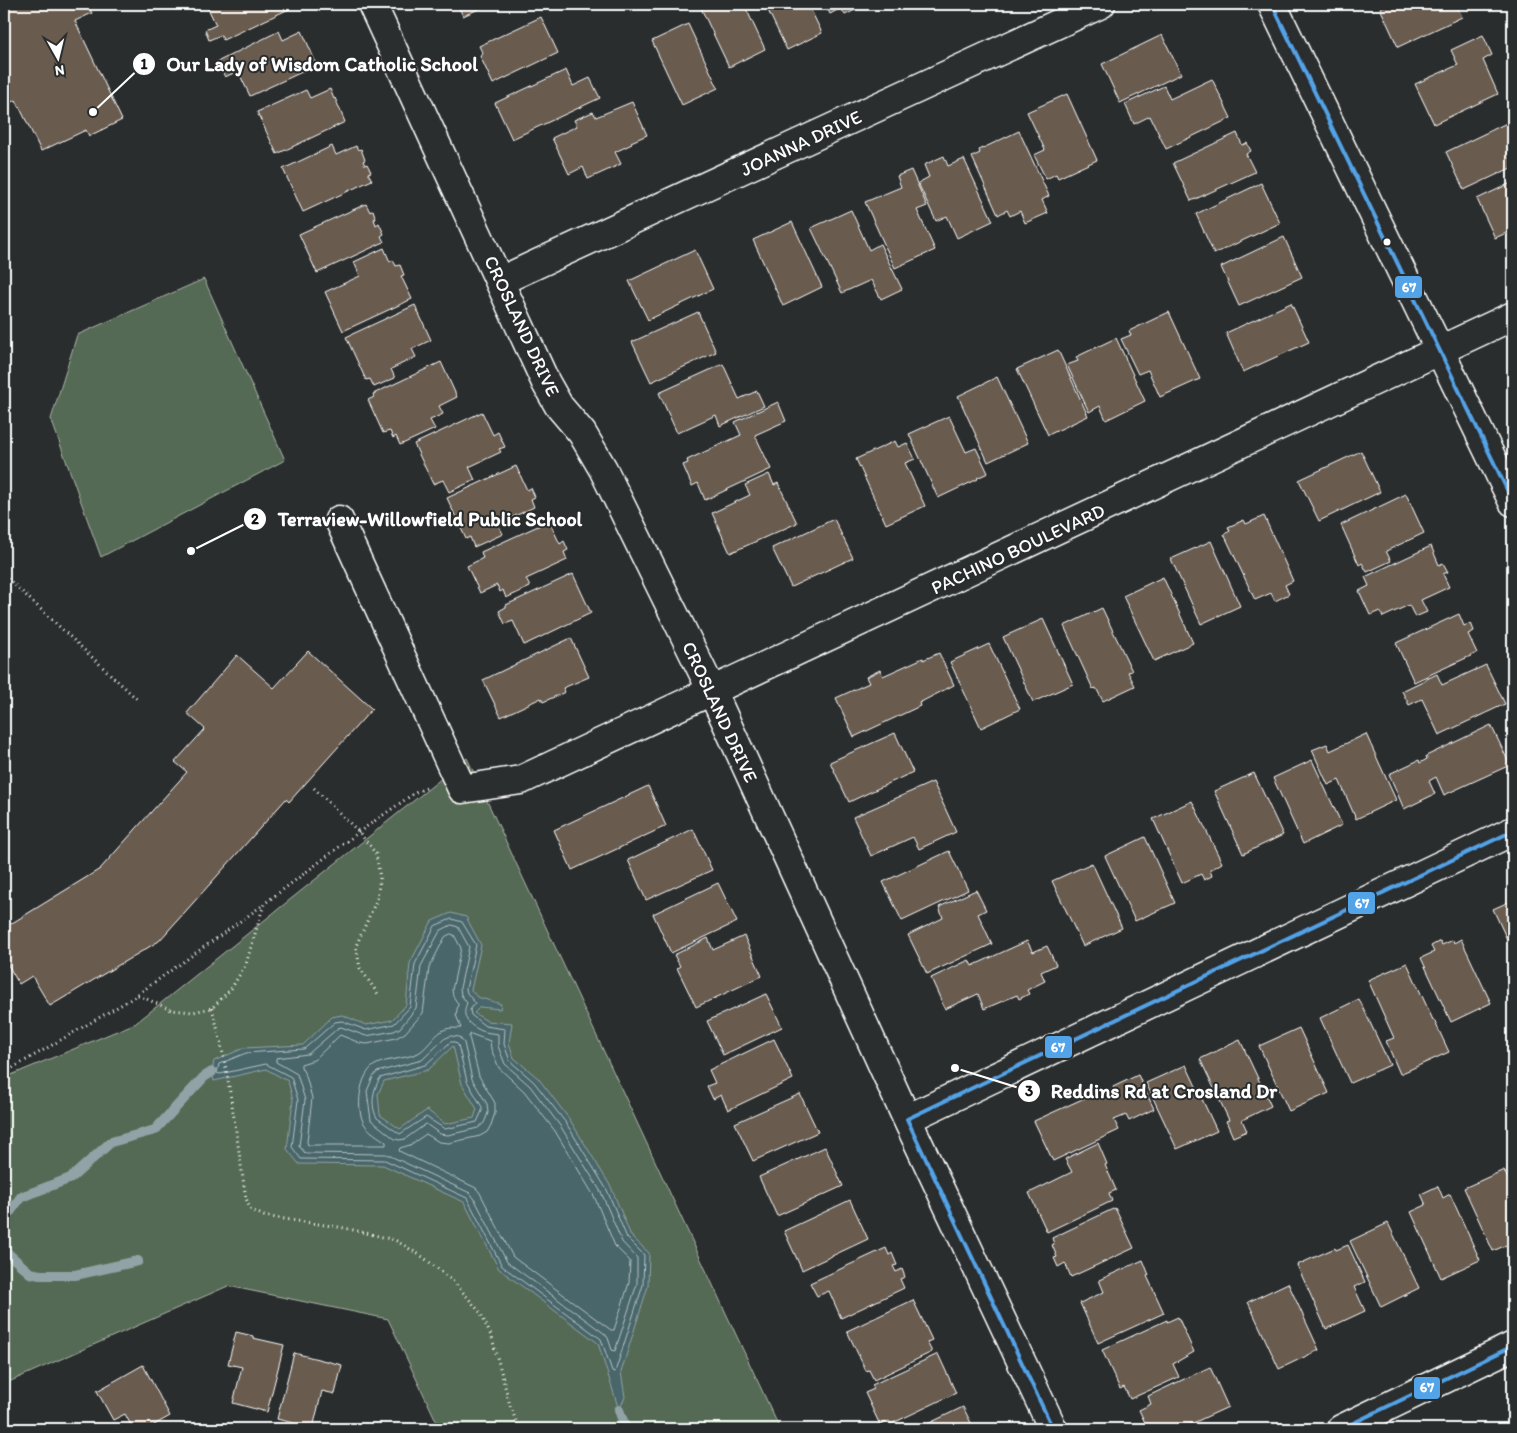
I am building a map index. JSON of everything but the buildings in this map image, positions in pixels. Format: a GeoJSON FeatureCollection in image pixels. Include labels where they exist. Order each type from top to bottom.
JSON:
{"type":"FeatureCollection","features":[{"type":"Feature","properties":{"kind":"street","name":"CROSLAND DRIVE"},"geometry":{"type":"LineString","coordinates":[[372,4],[546,383],[559,406],[582,432],[603,469],[712,691],[907,1118],[1053,1429]]}},
{"type":"Feature","properties":{"kind":"street","name":"JOANNA DRIVE"},"geometry":{"type":"LineString","coordinates":[[500,281],[1101,4]]}},
{"type":"Feature","properties":{"kind":"street"},"geometry":{"type":"LineString","coordinates":[[1272,4],[1513,502]]}},
{"type":"Feature","properties":{"kind":"street","name":"PACHINO BOULEVARD"},"geometry":{"type":"LineString","coordinates":[[456,776],[462,789],[521,780],[1513,316]]}},
{"type":"Feature","properties":{"kind":"street"},"geometry":{"type":"LineString","coordinates":[[339,520],[456,776]]}},
{"type":"Feature","properties":{"kind":"street"},"geometry":{"type":"LineString","coordinates":[[907,1118],[1513,831]]}},
{"type":"Feature","properties":{"kind":"street"},"geometry":{"type":"LineString","coordinates":[[1341,1429],[1513,1346]]}},
{"type":"Feature","properties":{"kind":"path"},"geometry":{"type":"LineString","coordinates":[[4,575],[139,701]]}},
{"type":"Feature","properties":{"kind":"path"},"geometry":{"type":"LineString","coordinates":[[4,1073],[138,995],[416,792],[456,776]]}},
{"type":"Feature","properties":{"kind":"path"},"geometry":{"type":"LineString","coordinates":[[314,788],[359,832],[376,854],[380,878],[377,899],[356,946],[360,968],[378,994]]}},
{"type":"Feature","properties":{"kind":"path"},"geometry":{"type":"LineString","coordinates":[[138,995],[171,1010],[193,1012],[212,1008],[231,989],[246,964],[264,904]]}},
{"type":"Feature","properties":{"kind":"path"},"geometry":{"type":"LineString","coordinates":[[212,1008],[230,1098],[246,1198],[250,1209],[264,1216],[345,1228],[395,1240],[423,1257],[454,1282],[480,1312],[492,1338],[510,1405],[519,1429]]}},
{"type":"Feature","properties":{"kind":"green space"},"geometry":{"type":"Polygon","coordinates":[[[204,279],[285,460],[101,557],[51,419],[77,335],[204,279]]]}},
{"type":"Feature","properties":{"kind":"green space"},"geometry":{"type":"Polygon","coordinates":[[[467,758],[780,1429],[440,1429],[388,1319],[228,1286],[4,1384],[4,1078],[136,1023],[467,758]]]}},
{"type":"Feature","properties":{"kind":"water"},"geometry":{"type":"Polygon","coordinates":[[[451,913],[466,917],[481,945],[471,990],[477,997],[501,1004],[500,1009],[480,1007],[474,1013],[487,1021],[512,1023],[509,1043],[514,1058],[538,1078],[570,1120],[611,1187],[631,1236],[649,1253],[648,1286],[621,1372],[625,1397],[619,1410],[598,1343],[499,1269],[464,1202],[383,1165],[299,1164],[287,1149],[293,1100],[288,1081],[266,1069],[214,1081],[212,1072],[214,1061],[244,1048],[303,1045],[332,1017],[342,1015],[366,1025],[392,1020],[406,1005],[410,963],[432,921],[451,913]],[[453,1046],[428,1070],[384,1081],[378,1094],[380,1115],[400,1129],[427,1110],[445,1124],[474,1118],[477,1109],[462,1084],[453,1046]]]}},
{"type":"Feature","properties":{"kind":"waterway"},"geometry":{"type":"LineString","coordinates":[[4,1220],[21,1197],[71,1178],[111,1142],[155,1130],[204,1077],[212,1072]]}},
{"type":"Feature","properties":{"kind":"waterway"},"geometry":{"type":"LineString","coordinates":[[4,1250],[30,1273],[40,1275],[75,1275],[138,1261]]}},
{"type":"Feature","properties":{"kind":"waterway"},"geometry":{"type":"LineString","coordinates":[[619,1410],[626,1429]]}},
{"type":"Feature","properties":{"kind":"transit line","name":"67"},"geometry":{"type":"LineString","coordinates":[[1272,4],[1513,502]]}},
{"type":"Feature","properties":{"kind":"transit line","name":"67"},"geometry":{"type":"LineString","coordinates":[[907,1119],[1513,831]]}},
{"type":"Feature","properties":{"kind":"transit line","name":"67"},"geometry":{"type":"LineString","coordinates":[[907,1119],[1053,1429]]}},
{"type":"Feature","properties":{"kind":"transit line","name":"67"},"geometry":{"type":"LineString","coordinates":[[1341,1429],[1513,1346]]}},
{"type":"Feature","properties":{"kind":"place","name":"Our Lady of Wisdom Catholic School"},"geometry":{"type":"Point","coordinates":[93,112]}},
{"type":"Feature","properties":{"kind":"place","name":"Terraview-Willowfield Public School"},"geometry":{"type":"Point","coordinates":[191,551]}},
{"type":"Feature","properties":{"kind":"place","name":"Reddins Rd at Crosland Dr"},"geometry":{"type":"Point","coordinates":[955,1068]}}]}
